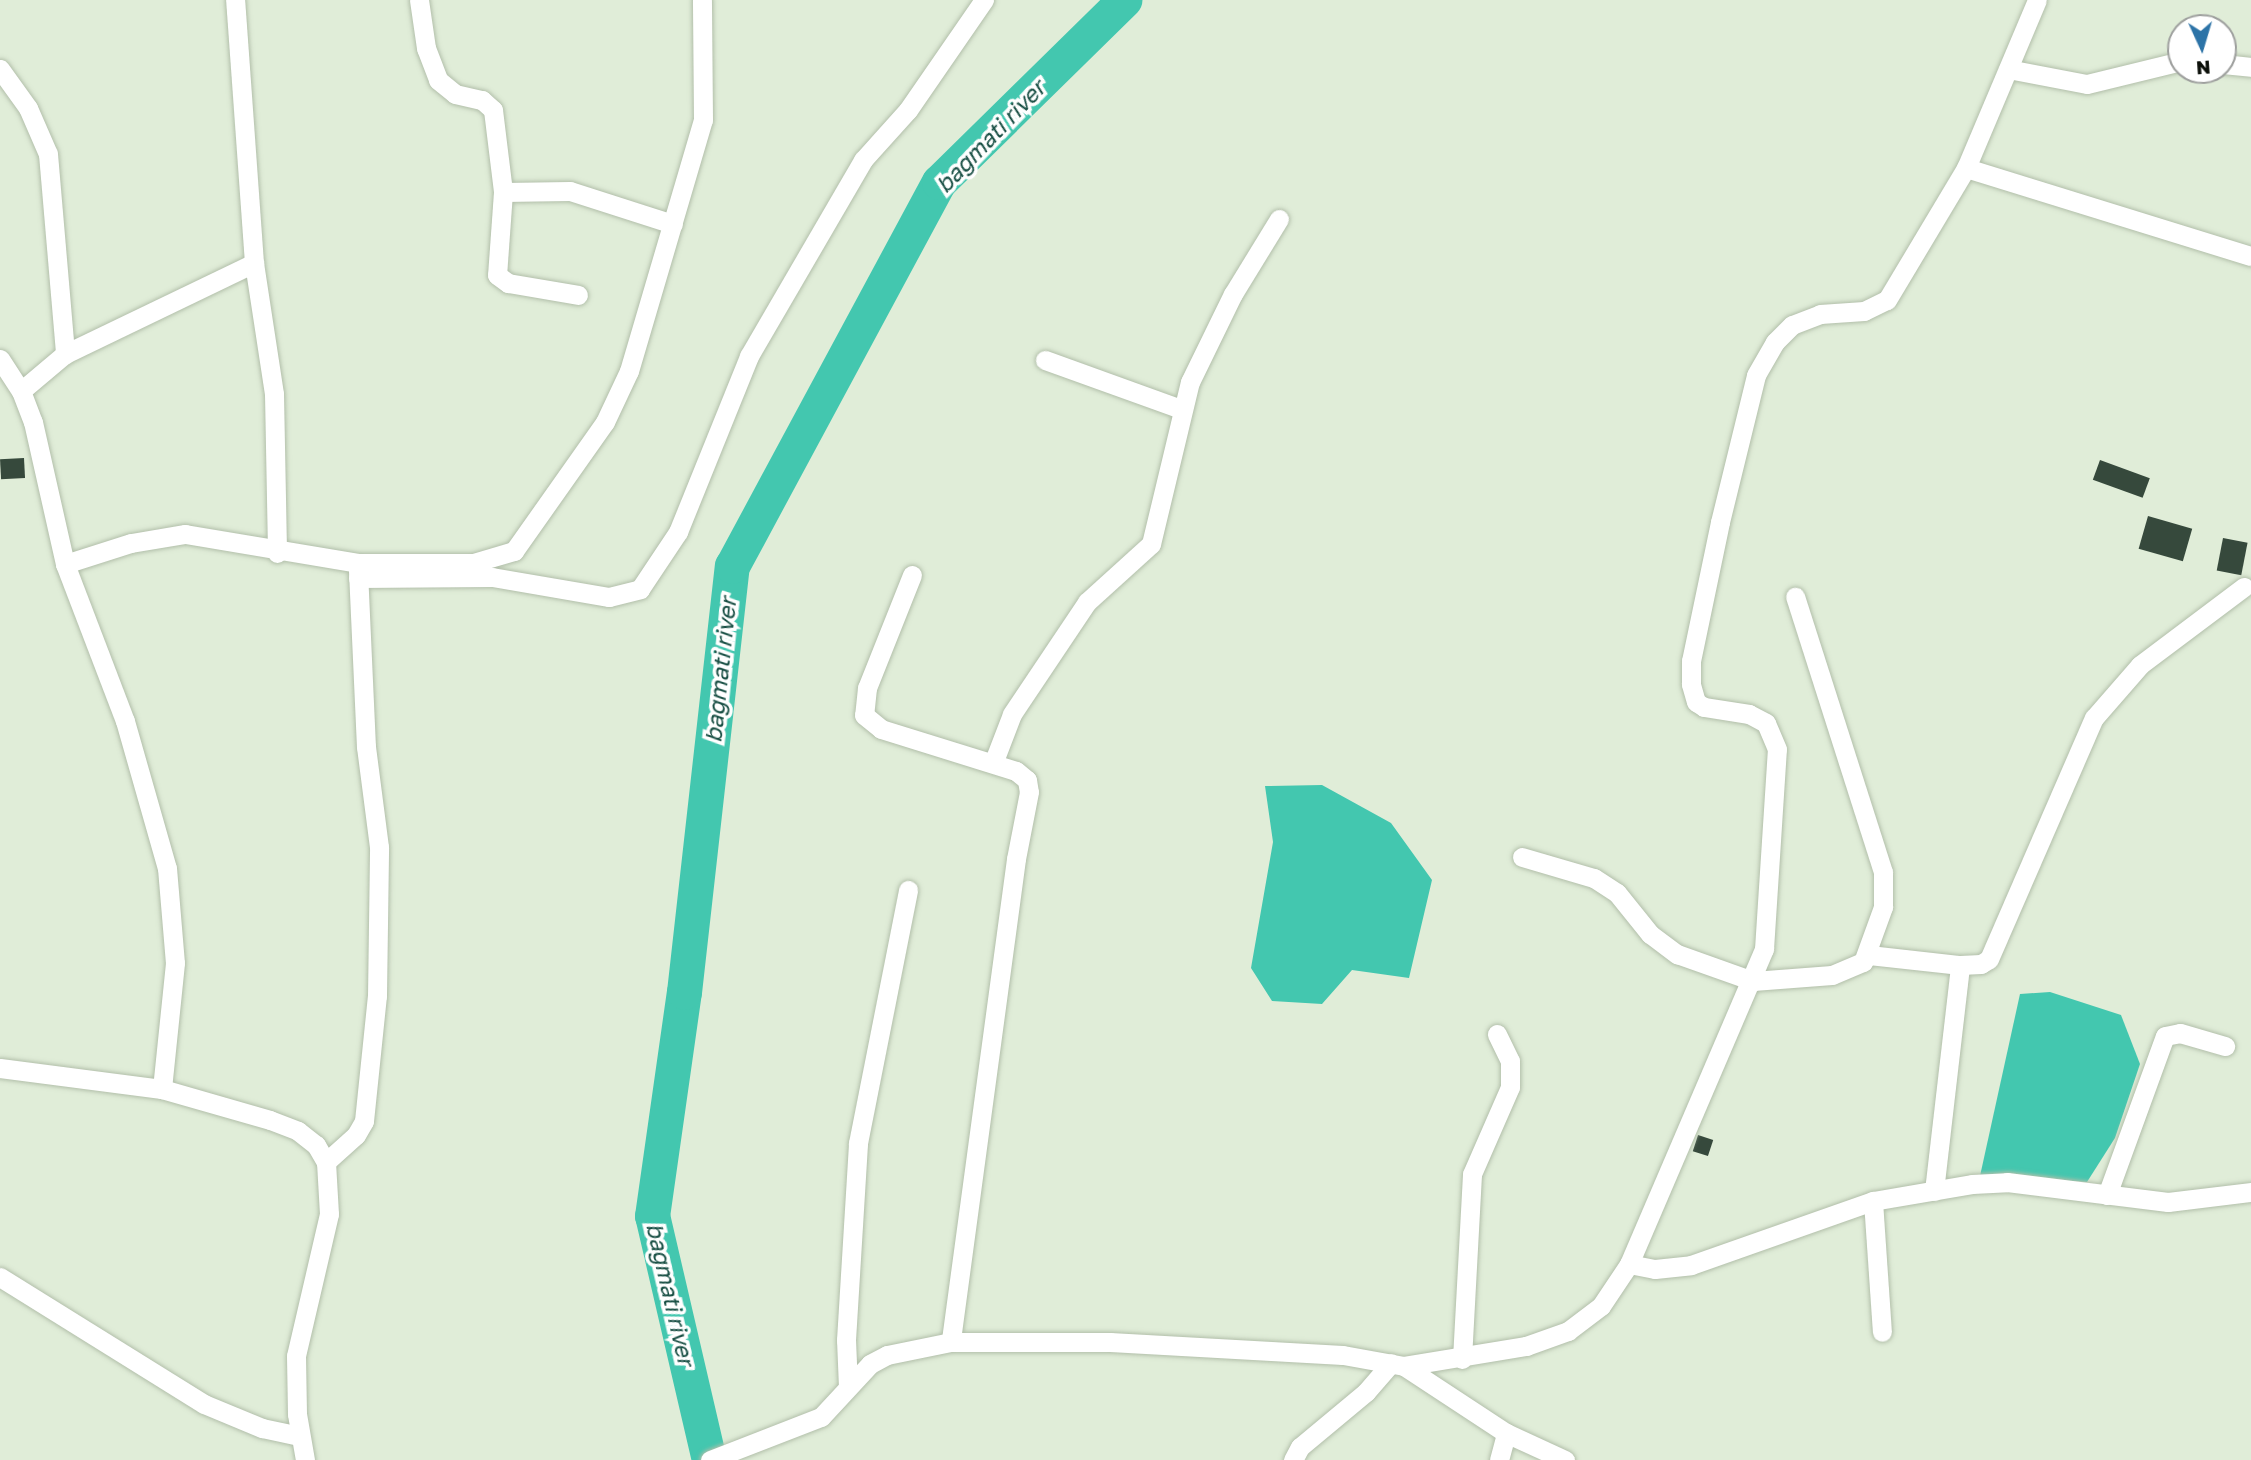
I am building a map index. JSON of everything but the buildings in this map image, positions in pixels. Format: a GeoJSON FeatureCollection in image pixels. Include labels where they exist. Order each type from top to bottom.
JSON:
{"type":"FeatureCollection","features":[{"type":"Feature","properties":{"kind":"street"},"geometry":{"type":"LineString","coordinates":[[235,0],[254,263],[274,394],[277,553]]}},
{"type":"Feature","properties":{"kind":"street"},"geometry":{"type":"LineString","coordinates":[[419,0],[426,48],[438,80],[455,94],[482,100],[493,110],[503,192],[496,262],[501,279],[578,295]]}},
{"type":"Feature","properties":{"kind":"street"},"geometry":{"type":"LineString","coordinates":[[358,570],[500,559],[524,541],[605,422],[625,381],[703,120],[702,0]]}},
{"type":"Feature","properties":{"kind":"street"},"geometry":{"type":"LineString","coordinates":[[65,564],[131,543],[185,534],[220,536],[277,553],[358,570],[492,576],[609,597],[640,589],[678,532],[749,356],[863,160],[908,110],[984,0]]}},
{"type":"Feature","properties":{"kind":"street"},"geometry":{"type":"LineString","coordinates":[[710,1460],[821,1417],[870,1364],[887,1355],[951,1342],[1110,1342],[1343,1355],[1398,1364],[1462,1359],[1525,1346],[1568,1331],[1601,1306],[1629,1265],[1753,981],[1764,949],[1777,749],[1766,723],[1749,714],[1704,707],[1696,702],[1691,684],[1691,661],[1756,376],[1775,342],[1792,325],[1820,314],[1864,311],[1887,300],[1966,168],[2037,0]]}},
{"type":"Feature","properties":{"kind":"street"},"geometry":{"type":"LineString","coordinates":[[2008,69],[2087,84],[2167,64]]}},
{"type":"Feature","properties":{"kind":"street"},"geometry":{"type":"LineString","coordinates":[[0,69],[28,108],[48,155],[65,354]]}},
{"type":"Feature","properties":{"kind":"street"},"geometry":{"type":"LineString","coordinates":[[1966,168],[2251,256]]}},
{"type":"Feature","properties":{"kind":"street"},"geometry":{"type":"LineString","coordinates":[[503,192],[570,191],[673,224]]}},
{"type":"Feature","properties":{"kind":"street"},"geometry":{"type":"LineString","coordinates":[[994,761],[1018,704],[1087,602],[1151,544],[1181,409],[1233,294],[1279,219]]}},
{"type":"Feature","properties":{"kind":"street"},"geometry":{"type":"LineString","coordinates":[[21,391],[65,354],[254,263]]}},
{"type":"Feature","properties":{"kind":"street"},"geometry":{"type":"LineString","coordinates":[[0,359],[21,391],[33,422],[65,564],[125,721],[167,868],[175,963],[162,1089]]}},
{"type":"Feature","properties":{"kind":"street"},"geometry":{"type":"LineString","coordinates":[[1045,360],[1181,409]]}},
{"type":"Feature","properties":{"kind":"street"},"geometry":{"type":"LineString","coordinates":[[326,1161],[356,1135],[364,1121],[377,996],[379,847],[366,747],[358,570]]}},
{"type":"Feature","properties":{"kind":"street"},"geometry":{"type":"LineString","coordinates":[[912,575],[867,688],[864,715],[881,729],[994,761],[1023,775],[1029,792],[1016,859],[951,1342]]}},
{"type":"Feature","properties":{"kind":"street"},"geometry":{"type":"LineString","coordinates":[[1869,955],[1960,965],[1981,964],[1992,953],[2094,718],[2140,665],[2244,587]]}},
{"type":"Feature","properties":{"kind":"street"},"geometry":{"type":"LineString","coordinates":[[1522,858],[1594,878],[1617,893],[1650,934],[1677,954],[1753,981],[1832,975],[1850,971],[1869,955],[1883,907],[1883,872],[1795,597]]}},
{"type":"Feature","properties":{"kind":"street"},"geometry":{"type":"LineString","coordinates":[[848,1387],[846,1340],[859,1143],[908,890]]}},
{"type":"Feature","properties":{"kind":"street"},"geometry":{"type":"LineString","coordinates":[[1934,1191],[1960,965]]}},
{"type":"Feature","properties":{"kind":"street"},"geometry":{"type":"LineString","coordinates":[[1462,1359],[1472,1174],[1510,1087],[1510,1061],[1497,1034]]}},
{"type":"Feature","properties":{"kind":"street"},"geometry":{"type":"LineString","coordinates":[[2107,1195],[2165,1036],[2180,1034],[2225,1046]]}},
{"type":"Feature","properties":{"kind":"street"},"geometry":{"type":"LineString","coordinates":[[0,1068],[162,1089],[298,1131],[316,1145],[326,1161],[329,1214],[296,1356],[300,1436],[305,1460]]}},
{"type":"Feature","properties":{"kind":"street"},"geometry":{"type":"LineString","coordinates":[[1629,1265],[1656,1269],[1691,1265],[1873,1201],[2007,1182],[2168,1202],[2251,1192]]}},
{"type":"Feature","properties":{"kind":"street"},"geometry":{"type":"LineString","coordinates":[[1873,1201],[1882,1332]]}},
{"type":"Feature","properties":{"kind":"street"},"geometry":{"type":"LineString","coordinates":[[0,1277],[204,1404],[262,1428],[300,1436]]}},
{"type":"Feature","properties":{"kind":"street"},"geometry":{"type":"LineString","coordinates":[[1398,1364],[1506,1433],[1565,1460]]}},
{"type":"Feature","properties":{"kind":"street"},"geometry":{"type":"LineString","coordinates":[[1293,1460],[1300,1447],[1398,1364]]}},
{"type":"Feature","properties":{"kind":"street"},"geometry":{"type":"LineString","coordinates":[[1499,1460],[1506,1433]]}},
{"type":"Feature","properties":{"kind":"water"},"geometry":{"type":"Polygon","coordinates":[[[1322,785],[1391,823],[1432,880],[1409,978],[1352,970],[1322,1004],[1272,1001],[1251,968],[1273,842],[1265,786],[1322,785]]]}},
{"type":"Feature","properties":{"kind":"water"},"geometry":{"type":"Polygon","coordinates":[[[2050,992],[2121,1015],[2140,1064],[2115,1138],[2087,1182],[1980,1176],[2020,994],[2050,992]]]}},
{"type":"Feature","properties":{"kind":"waterway","name":"bagmati river"},"geometry":{"type":"LineString","coordinates":[[709,1460],[652,1216],[684,992],[732,566],[939,182],[1124,0]]}}]}
